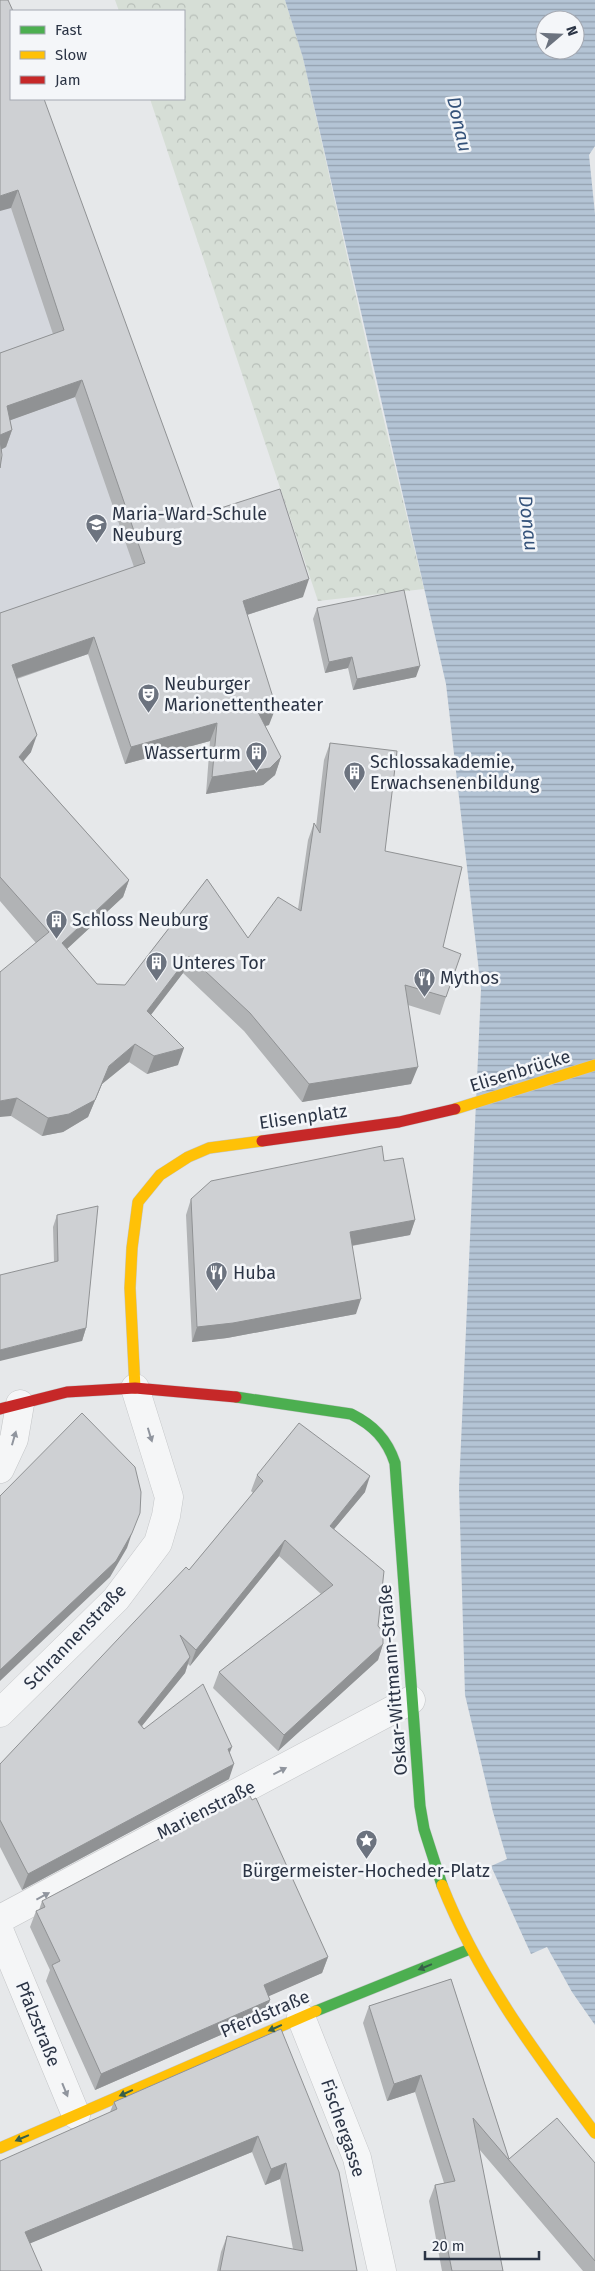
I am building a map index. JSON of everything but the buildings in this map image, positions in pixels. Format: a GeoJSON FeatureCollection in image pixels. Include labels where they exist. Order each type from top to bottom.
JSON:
{"type":"FeatureCollection","features":[{"type":"Feature","properties":{"kind":"street","name":"Elisenbrücke"},"geometry":{"type":"LineString","coordinates":[[455,1109],[595,1065]]}},
{"type":"Feature","properties":{"kind":"street","name":"Elisenplatz"},"geometry":{"type":"LineString","coordinates":[[135,1388],[130,1310],[130,1258],[137,1203],[161,1172],[181,1158],[209,1148],[399,1122],[455,1109]]}},
{"type":"Feature","properties":{"kind":"street","name":"Oskar-Wittmann-Straße"},"geometry":{"type":"LineString","coordinates":[[10,1406],[67,1392],[135,1388],[233,1396],[350,1414],[368,1421],[381,1433],[391,1449],[394,1463],[411,1700],[423,1828],[456,1920],[470,1949],[512,2020],[595,2133]]}},
{"type":"Feature","properties":{"kind":"street","name":"Schrannenstraße"},"geometry":{"type":"LineString","coordinates":[[0,1713],[116,1599],[158,1542],[166,1516],[169,1497],[135,1388]]}},
{"type":"Feature","properties":{"kind":"street"},"geometry":{"type":"LineString","coordinates":[[0,1469],[14,1440],[10,1406]]}},
{"type":"Feature","properties":{"kind":"street","name":"Marienstraße"},"geometry":{"type":"LineString","coordinates":[[0,1918],[411,1700]]}},
{"type":"Feature","properties":{"kind":"street","name":"Pfalzstraße"},"geometry":{"type":"LineString","coordinates":[[0,1932],[76,2115]]}},
{"type":"Feature","properties":{"kind":"street","name":"Pferdstraße"},"geometry":{"type":"LineString","coordinates":[[0,2148],[301,2017],[470,1949]]}},
{"type":"Feature","properties":{"kind":"street","name":"Fischergasse"},"geometry":{"type":"LineString","coordinates":[[301,2017],[357,2158],[382,2271]]}},
{"type":"Feature","properties":{"kind":"shaded area","name":"Maria-Ward-Schule Neuburg"},"geometry":{"type":"Polygon","coordinates":[[[0,167],[269,725],[125,764],[96,679],[121,643],[0,684],[0,167]]]}},
{"type":"Feature","properties":{"kind":"green space"},"geometry":{"type":"Polygon","coordinates":[[[115,0],[285,0],[303,58],[378,395],[424,589],[318,601],[150,100],[185,100],[185,10],[119,10],[115,0]]]}},
{"type":"Feature","properties":{"kind":"water","name":"Donau"},"geometry":{"type":"Polygon","coordinates":[[[285,0],[595,0],[595,146],[589,155],[595,214],[595,2025],[572,1992],[547,1947],[531,1954],[491,1866],[507,1859],[493,1812],[465,1695],[459,1488],[481,989],[446,684],[303,58],[285,0]]]}},
{"type":"Feature","properties":{"kind":"traffic: fast"},"geometry":{"type":"LineString","coordinates":[[236,1397],[351,1414],[372,1428],[392,1454],[395,1463],[420,1806],[424,1829],[442,1885]]}},
{"type":"Feature","properties":{"kind":"traffic: fast"},"geometry":{"type":"LineString","coordinates":[[316,2011],[470,1949]]}},
{"type":"Feature","properties":{"kind":"traffic: slow"},"geometry":{"type":"LineString","coordinates":[[455,1109],[595,1065]]}},
{"type":"Feature","properties":{"kind":"traffic: slow"},"geometry":{"type":"LineString","coordinates":[[135,1388],[130,1288],[132,1248],[138,1202],[160,1175],[188,1157],[209,1148],[262,1141]]}},
{"type":"Feature","properties":{"kind":"traffic: slow"},"geometry":{"type":"LineString","coordinates":[[442,1885],[473,1952],[510,2014],[595,2133]]}},
{"type":"Feature","properties":{"kind":"traffic: slow"},"geometry":{"type":"LineString","coordinates":[[0,2148],[316,2011]]}},
{"type":"Feature","properties":{"kind":"traffic: jam"},"geometry":{"type":"LineString","coordinates":[[262,1141],[399,1122],[455,1109]]}},
{"type":"Feature","properties":{"kind":"traffic: jam"},"geometry":{"type":"LineString","coordinates":[[0,1409],[67,1392],[135,1388],[236,1397]]}},
{"type":"Feature","properties":{"kind":"place","name":"Maria-Ward-Schule Neuburg"},"geometry":{"type":"Point","coordinates":[96,543]}},
{"type":"Feature","properties":{"kind":"place","name":"Neuburger Marionettentheater"},"geometry":{"type":"Point","coordinates":[148,713]}},
{"type":"Feature","properties":{"kind":"place","name":"Wasserturm"},"geometry":{"type":"Point","coordinates":[257,772]}},
{"type":"Feature","properties":{"kind":"place","name":"Schlossakademie, Erwachsenenbildung"},"geometry":{"type":"Point","coordinates":[354,791]}},
{"type":"Feature","properties":{"kind":"place","name":"Schloss Neuburg"},"geometry":{"type":"Point","coordinates":[56,939]}},
{"type":"Feature","properties":{"kind":"place","name":"Unteres Tor"},"geometry":{"type":"Point","coordinates":[156,982]}},
{"type":"Feature","properties":{"kind":"place","name":"Mythos"},"geometry":{"type":"Point","coordinates":[424,997]}},
{"type":"Feature","properties":{"kind":"place","name":"Huba"},"geometry":{"type":"Point","coordinates":[217,1292]}},
{"type":"Feature","properties":{"kind":"place","name":"Bürgermeister-Hocheder-Platz"},"geometry":{"type":"Point","coordinates":[366,1860]}}]}
